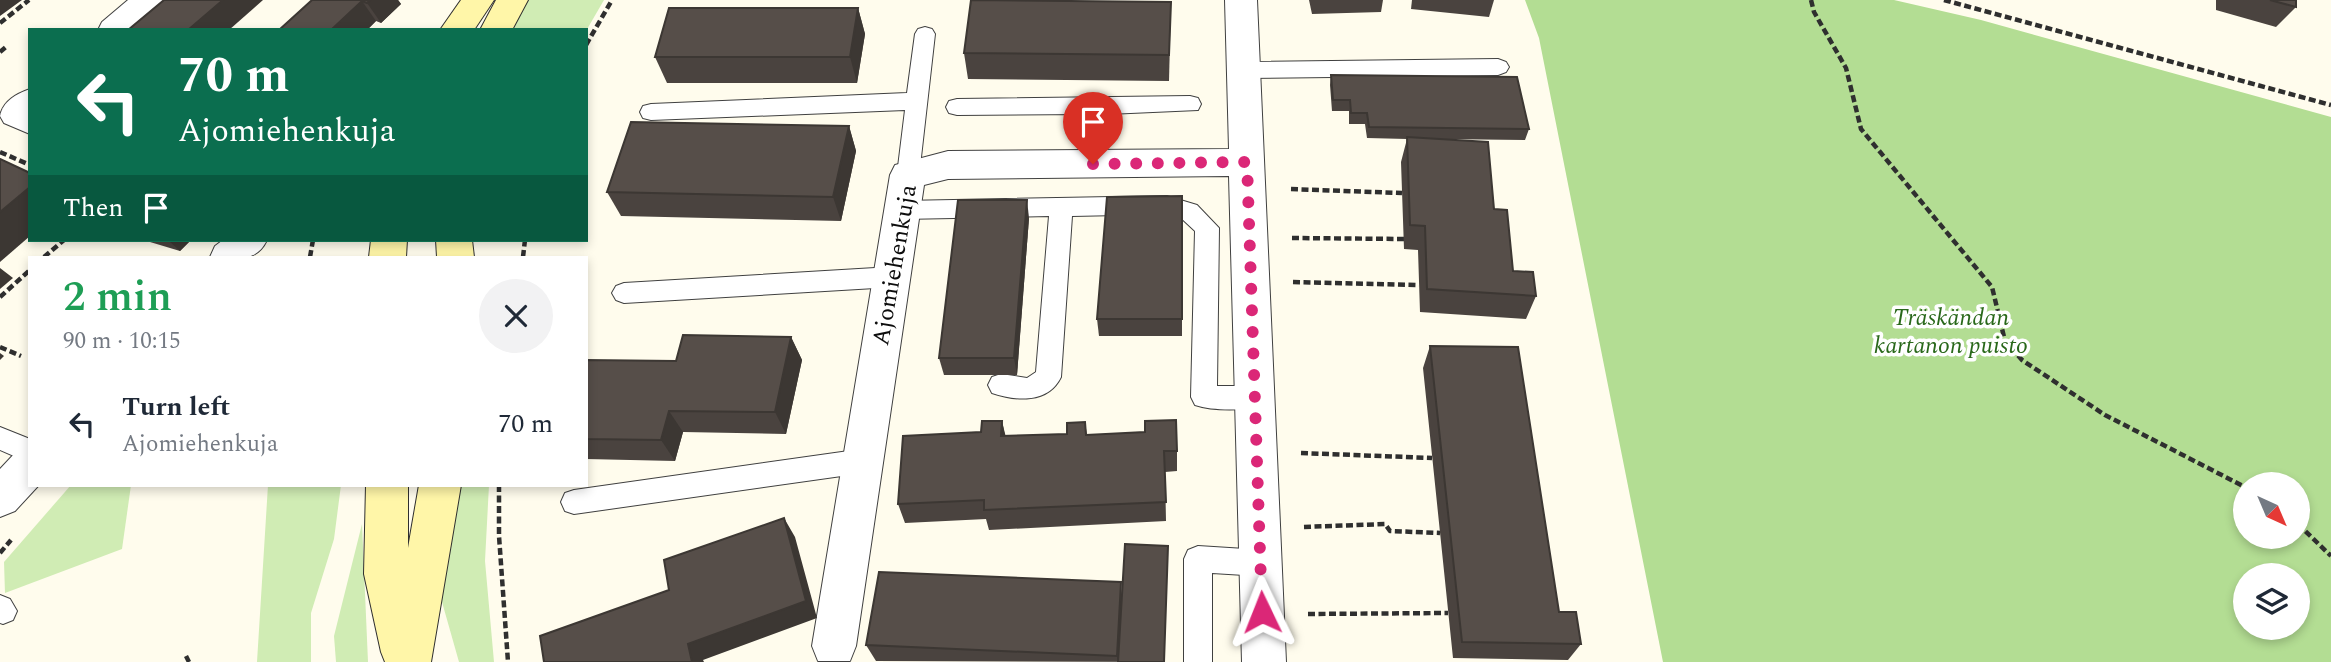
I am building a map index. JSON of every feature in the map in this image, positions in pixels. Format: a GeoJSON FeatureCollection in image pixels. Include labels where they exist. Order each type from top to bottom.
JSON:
{"type":"FeatureCollection","features":[{"type":"Feature","properties":{"kind":"main road"},"geometry":{"type":"LineString","coordinates":[[457,28],[478,0]]}},
{"type":"Feature","properties":{"kind":"main road"},"geometry":{"type":"LineString","coordinates":[[497,28],[512,0]]}},
{"type":"Feature","properties":{"kind":"main road"},"geometry":{"type":"LineString","coordinates":[[387,487],[386,574],[407,662]]}},
{"type":"Feature","properties":{"kind":"main road"},"geometry":{"type":"LineString","coordinates":[[407,662],[440,487]]}},
{"type":"Feature","properties":{"kind":"street"},"geometry":{"type":"LineString","coordinates":[[116,28],[149,0]]}},
{"type":"Feature","properties":{"kind":"street"},"geometry":{"type":"LineString","coordinates":[[1241,0],[1264,662]]}},
{"type":"Feature","properties":{"kind":"street"},"geometry":{"type":"LineString","coordinates":[[28,105],[16,114],[28,120]]}},
{"type":"Feature","properties":{"kind":"street","name":"Ajomiehenkuja"},"geometry":{"type":"LineString","coordinates":[[834,646],[905,192],[948,165],[1247,162]]}},
{"type":"Feature","properties":{"kind":"street"},"geometry":{"type":"LineString","coordinates":[[229,256],[247,242]]}},
{"type":"Feature","properties":{"kind":"street"},"geometry":{"type":"LineString","coordinates":[[0,498],[28,468]]}},
{"type":"Feature","properties":{"kind":"lane"},"geometry":{"type":"LineString","coordinates":[[925,34],[905,192],[1061,207],[1167,205],[1189,212],[1207,228],[1204,397],[1255,397]]}},
{"type":"Feature","properties":{"kind":"lane"},"geometry":{"type":"LineString","coordinates":[[1243,70],[1498,67]]}},
{"type":"Feature","properties":{"kind":"lane"},"geometry":{"type":"LineString","coordinates":[[651,112],[917,101]]}},
{"type":"Feature","properties":{"kind":"lane"},"geometry":{"type":"LineString","coordinates":[[957,107],[1190,104]]}},
{"type":"Feature","properties":{"kind":"lane"},"geometry":{"type":"LineString","coordinates":[[1093,164],[1098,106]]}},
{"type":"Feature","properties":{"kind":"lane"},"geometry":{"type":"LineString","coordinates":[[1001,385],[1031,389],[1048,377],[1061,207]]}},
{"type":"Feature","properties":{"kind":"lane"},"geometry":{"type":"LineString","coordinates":[[624,293],[892,277]]}},
{"type":"Feature","properties":{"kind":"lane"},"geometry":{"type":"LineString","coordinates":[[0,438],[28,451]]}},
{"type":"Feature","properties":{"kind":"lane"},"geometry":{"type":"LineString","coordinates":[[574,502],[863,461]]}},
{"type":"Feature","properties":{"kind":"lane"},"geometry":{"type":"LineString","coordinates":[[1198,662],[1198,559],[1261,563]]}},
{"type":"Feature","properties":{"kind":"path"},"geometry":{"type":"LineString","coordinates":[[0,23],[29,0]]}},
{"type":"Feature","properties":{"kind":"path"},"geometry":{"type":"LineString","coordinates":[[588,42],[612,0]]}},
{"type":"Feature","properties":{"kind":"path"},"geometry":{"type":"LineString","coordinates":[[1811,0],[1814,12],[1846,68],[1861,129],[1992,287],[2004,341],[2022,360],[2105,415],[2233,481]]}},
{"type":"Feature","properties":{"kind":"path"},"geometry":{"type":"LineString","coordinates":[[1944,0],[2331,105]]}},
{"type":"Feature","properties":{"kind":"path"},"geometry":{"type":"LineString","coordinates":[[0,52],[7,46]]}},
{"type":"Feature","properties":{"kind":"path"},"geometry":{"type":"LineString","coordinates":[[1,155],[28,164]]}},
{"type":"Feature","properties":{"kind":"path"},"geometry":{"type":"LineString","coordinates":[[1285,189],[1402,193]]}},
{"type":"Feature","properties":{"kind":"path"},"geometry":{"type":"LineString","coordinates":[[1287,238],[1404,239]]}},
{"type":"Feature","properties":{"kind":"path"},"geometry":{"type":"LineString","coordinates":[[45,256],[62,242]]}},
{"type":"Feature","properties":{"kind":"path"},"geometry":{"type":"LineString","coordinates":[[0,297],[28,272]]}},
{"type":"Feature","properties":{"kind":"path"},"geometry":{"type":"LineString","coordinates":[[1288,282],[1419,285]]}},
{"type":"Feature","properties":{"kind":"path"},"geometry":{"type":"LineString","coordinates":[[0,347],[21,356]]}},
{"type":"Feature","properties":{"kind":"path"},"geometry":{"type":"LineString","coordinates":[[1296,453],[1432,458]]}},
{"type":"Feature","properties":{"kind":"path"},"geometry":{"type":"LineString","coordinates":[[499,487],[499,536],[508,662]]}},
{"type":"Feature","properties":{"kind":"path"},"geometry":{"type":"LineString","coordinates":[[1298,527],[1385,524],[1390,531],[1440,533]]}},
{"type":"Feature","properties":{"kind":"path"},"geometry":{"type":"LineString","coordinates":[[2310,536],[2331,556]]}},
{"type":"Feature","properties":{"kind":"path"},"geometry":{"type":"LineString","coordinates":[[1303,614],[1448,613]]}},
{"type":"Feature","properties":{"kind":"green space"},"geometry":{"type":"Polygon","coordinates":[[[527,0],[604,0],[588,28],[513,28],[527,0]]]}},
{"type":"Feature","properties":{"kind":"green space","name":"Träskändan kartanon puisto"},"geometry":{"type":"Polygon","coordinates":[[[1525,0],[1894,0],[1981,20],[2331,117],[2331,662],[1663,662],[1539,38],[1525,0]]]}},
{"type":"Feature","properties":{"kind":"green space"},"geometry":{"type":"Polygon","coordinates":[[[69,487],[131,487],[122,549],[5,593],[4,562],[69,487]]]}},
{"type":"Feature","properties":{"kind":"green space"},"geometry":{"type":"Polygon","coordinates":[[[268,487],[341,487],[334,539],[311,613],[311,662],[257,662],[268,487]]]}},
{"type":"Feature","properties":{"kind":"green space"},"geometry":{"type":"Polygon","coordinates":[[[455,487],[489,487],[485,561],[494,662],[459,662],[442,602],[442,574],[455,487]]]}},
{"type":"Feature","properties":{"kind":"green space"},"geometry":{"type":"Polygon","coordinates":[[[362,524],[368,662],[336,662],[334,636],[362,524]]]}},
{"type":"Feature","properties":{"kind":"building"},"geometry":{"type":"Polygon","coordinates":[[[164,0],[223,0],[190,28],[130,28],[164,0]]]}},
{"type":"Feature","properties":{"kind":"building"},"geometry":{"type":"Polygon","coordinates":[[[312,0],[370,0],[367,3],[362,1],[333,28],[281,28],[312,0]]]}},
{"type":"Feature","properties":{"kind":"building"},"geometry":{"type":"Polygon","coordinates":[[[971,0],[1171,2],[1169,55],[964,53],[971,0]]]}},
{"type":"Feature","properties":{"kind":"building"},"geometry":{"type":"Polygon","coordinates":[[[2270,0],[2296,0],[2296,7],[2270,0]]]}},
{"type":"Feature","properties":{"kind":"building"},"geometry":{"type":"Polygon","coordinates":[[[669,8],[858,8],[850,57],[655,57],[669,8]]]}},
{"type":"Feature","properties":{"kind":"building"},"geometry":{"type":"Polygon","coordinates":[[[1331,75],[1517,77],[1529,129],[1369,127],[1367,113],[1351,113],[1350,100],[1333,100],[1331,75]]]}},
{"type":"Feature","properties":{"kind":"building"},"geometry":{"type":"Polygon","coordinates":[[[631,122],[849,126],[833,197],[607,192],[631,122]]]}},
{"type":"Feature","properties":{"kind":"building"},"geometry":{"type":"Polygon","coordinates":[[[1407,137],[1488,142],[1494,209],[1507,210],[1513,271],[1533,272],[1536,296],[1427,289],[1425,226],[1410,225],[1407,137]]]}},
{"type":"Feature","properties":{"kind":"building"},"geometry":{"type":"Polygon","coordinates":[[[0,159],[28,172],[28,189],[0,212],[0,159]]]}},
{"type":"Feature","properties":{"kind":"building"},"geometry":{"type":"Polygon","coordinates":[[[1182,196],[1182,319],[1097,319],[1107,197],[1182,196]]]}},
{"type":"Feature","properties":{"kind":"building"},"geometry":{"type":"Polygon","coordinates":[[[958,200],[1027,200],[1014,358],[939,358],[958,200]]]}},
{"type":"Feature","properties":{"kind":"building"},"geometry":{"type":"Polygon","coordinates":[[[683,335],[791,337],[775,412],[669,411],[661,440],[588,439],[588,360],[676,361],[683,335]]]}},
{"type":"Feature","properties":{"kind":"building"},"geometry":{"type":"Polygon","coordinates":[[[1430,346],[1518,347],[1559,612],[1576,612],[1581,644],[1462,642],[1430,346]]]}},
{"type":"Feature","properties":{"kind":"building"},"geometry":{"type":"Polygon","coordinates":[[[1176,420],[1177,451],[1164,451],[1166,502],[984,510],[984,500],[898,504],[903,436],[981,432],[982,421],[1002,421],[1001,436],[1067,434],[1067,423],[1085,422],[1086,435],[1145,432],[1145,421],[1176,420]]]}},
{"type":"Feature","properties":{"kind":"building"},"geometry":{"type":"Polygon","coordinates":[[[784,518],[806,601],[688,644],[692,662],[544,662],[540,636],[669,590],[664,560],[784,518]]]}},
{"type":"Feature","properties":{"kind":"building"},"geometry":{"type":"Polygon","coordinates":[[[1125,544],[1168,546],[1164,662],[1118,662],[1125,544]]]}},
{"type":"Feature","properties":{"kind":"building"},"geometry":{"type":"Polygon","coordinates":[[[879,572],[1121,582],[1117,656],[866,645],[879,572]]]}},
{"type":"Feature","properties":{"kind":"route"},"geometry":{"type":"LineString","coordinates":[[1093,164],[1247,162],[1262,612]]}}]}
